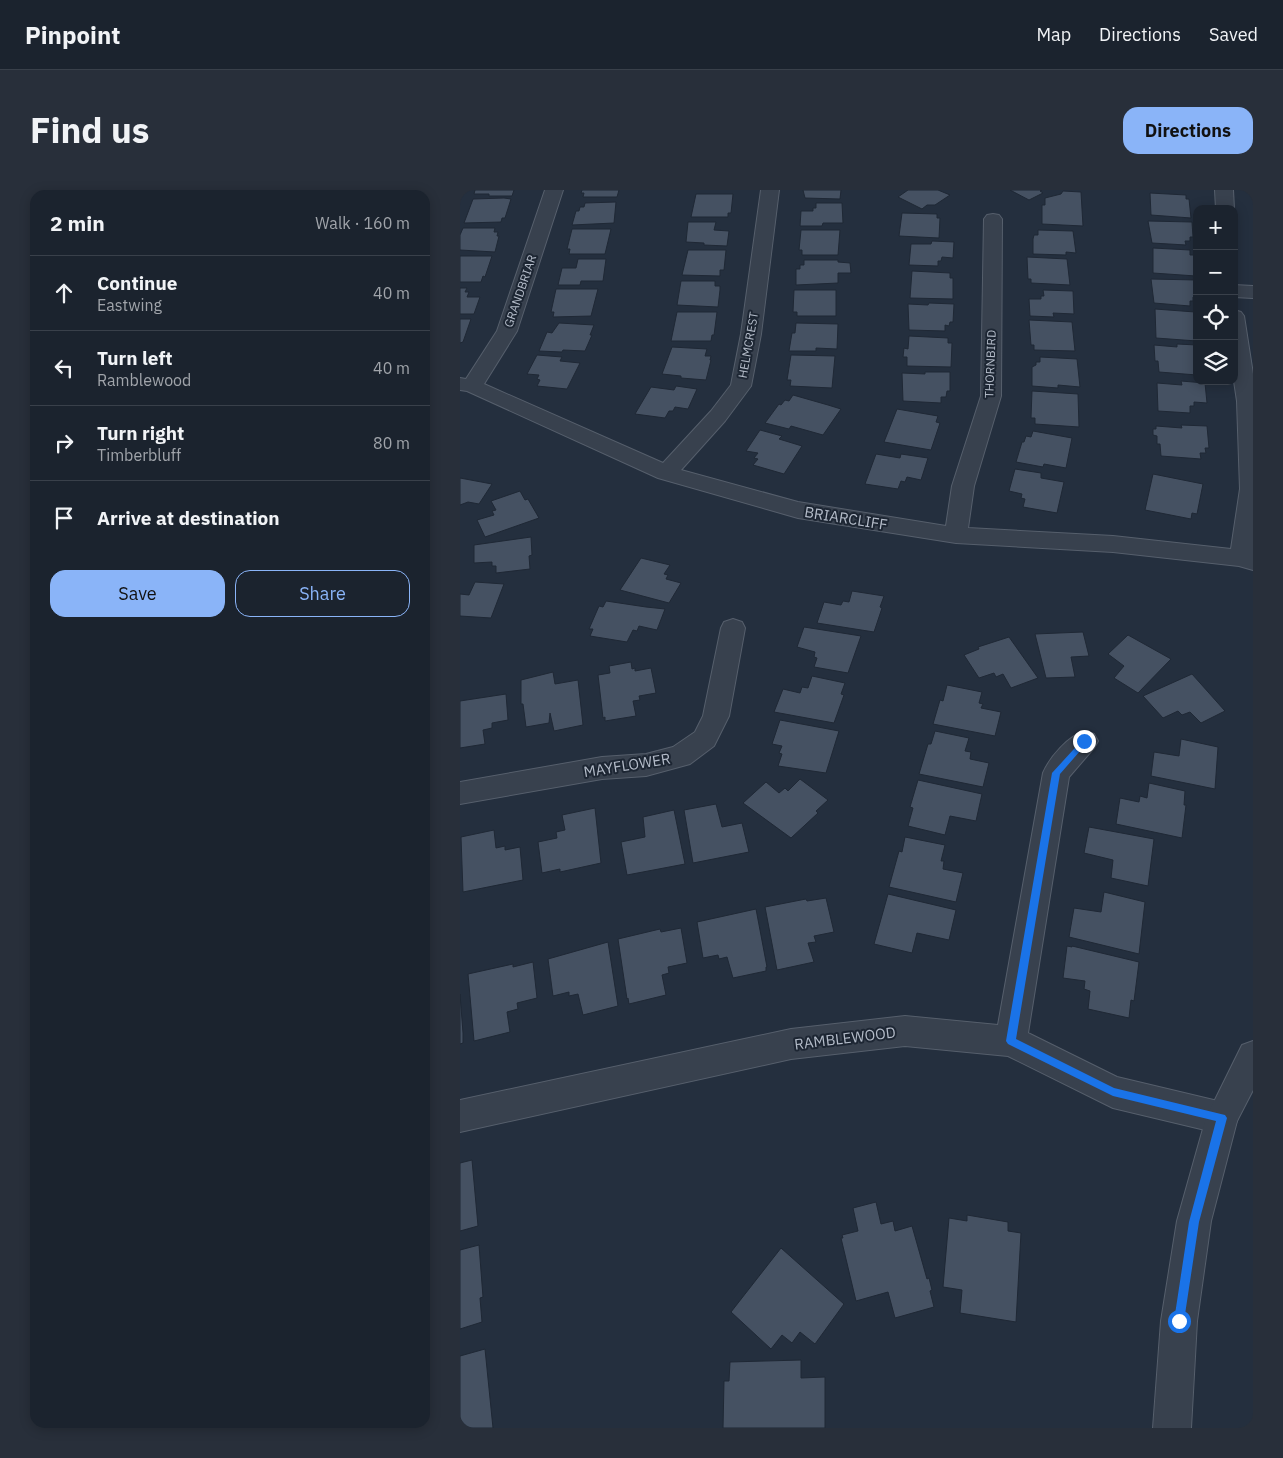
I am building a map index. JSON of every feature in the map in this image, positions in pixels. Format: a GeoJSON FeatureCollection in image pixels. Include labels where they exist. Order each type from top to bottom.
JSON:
{"type":"FeatureCollection","features":[{"type":"Feature","properties":{"kind":"street","name":"GRANDBRIAR"},"geometry":{"type":"LineString","coordinates":[[466,385],[507,331],[554,190]]}},
{"type":"Feature","properties":{"kind":"street","name":"HELMCREST"},"geometry":{"type":"LineString","coordinates":[[666,473],[718,416],[741,386],[751,334],[770,190]]}},
{"type":"Feature","properties":{"kind":"street"},"geometry":{"type":"LineString","coordinates":[[1224,190],[1225,205]]}},
{"type":"Feature","properties":{"kind":"street","name":"THORNBIRD"},"geometry":{"type":"LineString","coordinates":[[956,535],[963,486],[991,396],[993,219]]}},
{"type":"Feature","properties":{"kind":"street"},"geometry":{"type":"LineString","coordinates":[[1238,291],[1253,292]]}},
{"type":"Feature","properties":{"kind":"street"},"geometry":{"type":"LineString","coordinates":[[1238,340],[1247,401],[1251,489],[1247,560]]}},
{"type":"Feature","properties":{"kind":"street","name":"BRIARCLIFF"},"geometry":{"type":"LineString","coordinates":[[466,385],[666,473],[798,510],[956,535],[1113,544],[1247,560]]}},
{"type":"Feature","properties":{"kind":"street","name":"MAYFLOWER"},"geometry":{"type":"LineString","coordinates":[[460,793],[602,768],[646,764],[681,756],[705,739],[716,716],[733,628]]}},
{"type":"Feature","properties":{"kind":"street"},"geometry":{"type":"LineString","coordinates":[[1011,1041],[1056,773],[1084,741]]}},
{"type":"Feature","properties":{"kind":"street","name":"RAMBLEWOOD"},"geometry":{"type":"LineString","coordinates":[[460,1116],[791,1044],[905,1031],[1011,1041],[1113,1092],[1222,1118]]}},
{"type":"Feature","properties":{"kind":"street"},"geometry":{"type":"LineString","coordinates":[[1172,1428],[1179,1321],[1194,1222],[1222,1118],[1253,1056]]}},
{"type":"Feature","properties":{"kind":"building"},"geometry":{"type":"Polygon","coordinates":[[[475,190],[514,190],[512,196],[489,196],[489,194],[474,194],[475,190]]]}},
{"type":"Feature","properties":{"kind":"building"},"geometry":{"type":"Polygon","coordinates":[[[582,190],[619,190],[617,197],[583,197],[584,193],[581,193],[582,190]]]}},
{"type":"Feature","properties":{"kind":"building"},"geometry":{"type":"Polygon","coordinates":[[[803,190],[841,190],[840,199],[805,198],[803,190]]]}},
{"type":"Feature","properties":{"kind":"building"},"geometry":{"type":"Polygon","coordinates":[[[908,190],[938,190],[950,195],[935,205],[927,205],[922,209],[898,197],[908,190]]]}},
{"type":"Feature","properties":{"kind":"building"},"geometry":{"type":"Polygon","coordinates":[[[1010,190],[1042,190],[1040,191],[1043,193],[1029,200],[1010,190]]]}},
{"type":"Feature","properties":{"kind":"building"},"geometry":{"type":"Polygon","coordinates":[[[1063,191],[1081,192],[1083,226],[1042,224],[1042,205],[1045,205],[1045,198],[1061,194],[1063,191]]]}},
{"type":"Feature","properties":{"kind":"building"},"geometry":{"type":"Polygon","coordinates":[[[1150,193],[1186,195],[1186,199],[1189,199],[1191,218],[1151,215],[1150,193]]]}},
{"type":"Feature","properties":{"kind":"building"},"geometry":{"type":"Polygon","coordinates":[[[696,194],[733,194],[731,213],[728,213],[728,217],[691,217],[696,194]]]}},
{"type":"Feature","properties":{"kind":"building"},"geometry":{"type":"Polygon","coordinates":[[[473,199],[511,199],[505,218],[502,218],[501,222],[464,223],[473,199]]]}},
{"type":"Feature","properties":{"kind":"building"},"geometry":{"type":"Polygon","coordinates":[[[616,202],[614,223],[572,225],[576,211],[579,211],[580,207],[584,207],[585,203],[616,202]]]}},
{"type":"Feature","properties":{"kind":"building"},"geometry":{"type":"Polygon","coordinates":[[[816,203],[842,203],[843,223],[823,223],[822,226],[800,226],[801,211],[813,211],[813,208],[816,208],[816,203]]]}},
{"type":"Feature","properties":{"kind":"building"},"geometry":{"type":"Polygon","coordinates":[[[902,213],[937,214],[937,218],[940,218],[939,238],[899,236],[902,213]]]}},
{"type":"Feature","properties":{"kind":"building"},"geometry":{"type":"Polygon","coordinates":[[[1148,221],[1192,222],[1193,237],[1190,237],[1190,241],[1185,241],[1186,245],[1152,243],[1148,221]]]}},
{"type":"Feature","properties":{"kind":"building"},"geometry":{"type":"Polygon","coordinates":[[[688,222],[716,222],[714,230],[729,231],[727,246],[686,242],[688,222]]]}},
{"type":"Feature","properties":{"kind":"building"},"geometry":{"type":"Polygon","coordinates":[[[463,228],[495,228],[494,232],[498,232],[497,236],[499,236],[495,252],[460,250],[460,235],[463,228]]]}},
{"type":"Feature","properties":{"kind":"building"},"geometry":{"type":"Polygon","coordinates":[[[572,229],[611,229],[605,254],[569,254],[570,249],[567,249],[572,229]]]}},
{"type":"Feature","properties":{"kind":"building"},"geometry":{"type":"Polygon","coordinates":[[[801,230],[840,230],[838,255],[802,255],[802,250],[799,250],[801,230]]]}},
{"type":"Feature","properties":{"kind":"building"},"geometry":{"type":"Polygon","coordinates":[[[1038,230],[1073,231],[1076,253],[1066,252],[1066,255],[1033,254],[1033,239],[1034,235],[1038,235],[1038,230]]]}},
{"type":"Feature","properties":{"kind":"building"},"geometry":{"type":"Polygon","coordinates":[[[932,241],[954,242],[953,258],[942,257],[941,261],[938,261],[938,266],[909,265],[911,244],[931,244],[932,241]]]}},
{"type":"Feature","properties":{"kind":"building"},"geometry":{"type":"Polygon","coordinates":[[[1153,248],[1190,250],[1190,255],[1193,255],[1193,276],[1153,273],[1153,248]]]}},
{"type":"Feature","properties":{"kind":"building"},"geometry":{"type":"Polygon","coordinates":[[[688,250],[726,250],[724,270],[720,270],[720,276],[682,275],[688,250]]]}},
{"type":"Feature","properties":{"kind":"building"},"geometry":{"type":"Polygon","coordinates":[[[460,256],[492,256],[485,277],[483,276],[481,282],[460,282],[460,256]]]}},
{"type":"Feature","properties":{"kind":"building"},"geometry":{"type":"Polygon","coordinates":[[[1027,257],[1067,259],[1070,285],[1031,283],[1031,279],[1028,279],[1027,257]]]}},
{"type":"Feature","properties":{"kind":"building"},"geometry":{"type":"Polygon","coordinates":[[[578,259],[606,259],[603,281],[581,281],[580,285],[558,285],[562,268],[576,268],[578,259]]]}},
{"type":"Feature","properties":{"kind":"building"},"geometry":{"type":"Polygon","coordinates":[[[804,260],[838,260],[838,262],[850,263],[851,273],[838,273],[838,283],[796,285],[796,269],[800,269],[800,265],[804,265],[804,260]]]}},
{"type":"Feature","properties":{"kind":"building"},"geometry":{"type":"Polygon","coordinates":[[[912,271],[950,273],[950,278],[953,278],[953,299],[910,298],[912,271]]]}},
{"type":"Feature","properties":{"kind":"building"},"geometry":{"type":"Polygon","coordinates":[[[1151,279],[1193,280],[1193,301],[1190,301],[1190,306],[1154,303],[1151,279]]]}},
{"type":"Feature","properties":{"kind":"building"},"geometry":{"type":"Polygon","coordinates":[[[681,281],[715,281],[715,286],[720,286],[718,307],[677,305],[681,281]]]}},
{"type":"Feature","properties":{"kind":"building"},"geometry":{"type":"Polygon","coordinates":[[[460,288],[467,288],[465,292],[469,292],[467,297],[480,297],[474,314],[460,314],[460,288]]]}},
{"type":"Feature","properties":{"kind":"building"},"geometry":{"type":"Polygon","coordinates":[[[556,289],[598,289],[591,316],[553,317],[554,312],[551,312],[556,289]]]}},
{"type":"Feature","properties":{"kind":"building"},"geometry":{"type":"Polygon","coordinates":[[[794,290],[836,290],[836,316],[797,316],[797,312],[793,312],[794,290]]]}},
{"type":"Feature","properties":{"kind":"building"},"geometry":{"type":"Polygon","coordinates":[[[1043,290],[1073,291],[1074,314],[1053,313],[1054,317],[1030,316],[1029,299],[1041,299],[1041,296],[1044,296],[1043,290]]]}},
{"type":"Feature","properties":{"kind":"building"},"geometry":{"type":"Polygon","coordinates":[[[929,303],[954,304],[953,322],[950,322],[949,326],[945,325],[945,331],[909,330],[908,304],[928,305],[929,303]]]}},
{"type":"Feature","properties":{"kind":"building"},"geometry":{"type":"Polygon","coordinates":[[[1155,309],[1193,312],[1193,341],[1156,338],[1155,309]]]}},
{"type":"Feature","properties":{"kind":"building"},"geometry":{"type":"Polygon","coordinates":[[[677,312],[717,312],[714,335],[712,335],[711,341],[671,341],[677,312]]]}},
{"type":"Feature","properties":{"kind":"building"},"geometry":{"type":"Polygon","coordinates":[[[460,319],[471,319],[463,342],[460,343],[460,319]]]}},
{"type":"Feature","properties":{"kind":"building"},"geometry":{"type":"Polygon","coordinates":[[[1029,320],[1072,322],[1075,351],[1034,350],[1034,345],[1031,345],[1029,320]]]}},
{"type":"Feature","properties":{"kind":"building"},"geometry":{"type":"Polygon","coordinates":[[[559,323],[594,325],[585,351],[539,351],[547,332],[552,333],[559,323]]]}},
{"type":"Feature","properties":{"kind":"building"},"geometry":{"type":"Polygon","coordinates":[[[796,323],[838,324],[837,349],[816,348],[816,351],[789,351],[796,323]]]}},
{"type":"Feature","properties":{"kind":"building"},"geometry":{"type":"Polygon","coordinates":[[[909,336],[948,338],[948,343],[952,343],[951,367],[907,366],[907,357],[903,357],[904,348],[908,349],[909,336]]]}},
{"type":"Feature","properties":{"kind":"building"},"geometry":{"type":"Polygon","coordinates":[[[1177,344],[1193,345],[1193,375],[1159,372],[1158,361],[1155,361],[1154,345],[1177,347],[1177,344]]]}},
{"type":"Feature","properties":{"kind":"building"},"geometry":{"type":"Polygon","coordinates":[[[672,347],[707,349],[705,356],[711,356],[711,360],[706,380],[662,374],[672,347]]]}},
{"type":"Feature","properties":{"kind":"building"},"geometry":{"type":"Polygon","coordinates":[[[537,355],[562,357],[560,361],[580,363],[567,389],[537,386],[540,380],[537,379],[539,375],[527,374],[537,355]]]}},
{"type":"Feature","properties":{"kind":"building"},"geometry":{"type":"Polygon","coordinates":[[[791,355],[835,356],[832,388],[790,386],[791,380],[787,380],[791,355]]]}},
{"type":"Feature","properties":{"kind":"building"},"geometry":{"type":"Polygon","coordinates":[[[1040,357],[1077,359],[1080,387],[1058,385],[1058,388],[1032,386],[1032,367],[1036,365],[1036,362],[1040,362],[1040,357]]]}},
{"type":"Feature","properties":{"kind":"building"},"geometry":{"type":"Polygon","coordinates":[[[925,372],[950,372],[950,391],[947,391],[946,397],[941,397],[941,403],[903,401],[902,373],[925,374],[925,372]]]}},
{"type":"Feature","properties":{"kind":"building"},"geometry":{"type":"Polygon","coordinates":[[[1181,381],[1193,382],[1193,385],[1205,385],[1207,403],[1194,402],[1194,406],[1190,406],[1190,413],[1158,411],[1157,383],[1182,385],[1181,381]]]}},
{"type":"Feature","properties":{"kind":"building"},"geometry":{"type":"Polygon","coordinates":[[[676,386],[697,389],[688,409],[675,407],[673,411],[669,411],[665,418],[635,414],[651,387],[674,390],[676,386]]]}},
{"type":"Feature","properties":{"kind":"building"},"geometry":{"type":"Polygon","coordinates":[[[1032,391],[1078,394],[1079,427],[1035,424],[1035,418],[1031,418],[1032,391]]]}},
{"type":"Feature","properties":{"kind":"building"},"geometry":{"type":"Polygon","coordinates":[[[793,395],[841,409],[823,435],[791,426],[789,429],[765,423],[779,404],[781,405],[785,400],[789,401],[793,395]]]}},
{"type":"Feature","properties":{"kind":"building"},"geometry":{"type":"Polygon","coordinates":[[[897,409],[938,416],[936,422],[940,423],[931,450],[884,442],[897,409]]]}},
{"type":"Feature","properties":{"kind":"building"},"geometry":{"type":"Polygon","coordinates":[[[1181,425],[1207,426],[1209,448],[1205,448],[1206,453],[1200,453],[1201,459],[1161,456],[1160,444],[1157,444],[1157,436],[1153,435],[1153,429],[1156,429],[1156,426],[1182,428],[1181,425]]]}},
{"type":"Feature","properties":{"kind":"building"},"geometry":{"type":"Polygon","coordinates":[[[760,430],[782,436],[779,439],[802,446],[784,474],[753,465],[758,459],[754,458],[758,453],[746,451],[760,430]]]}},
{"type":"Feature","properties":{"kind":"building"},"geometry":{"type":"Polygon","coordinates":[[[1033,431],[1072,438],[1066,468],[1044,464],[1043,467],[1016,462],[1022,442],[1024,442],[1026,436],[1031,437],[1033,431]]]}},
{"type":"Feature","properties":{"kind":"building"},"geometry":{"type":"Polygon","coordinates":[[[876,454],[900,458],[901,454],[928,458],[921,480],[907,477],[905,482],[901,481],[898,489],[865,484],[876,454]]]}},
{"type":"Feature","properties":{"kind":"building"},"geometry":{"type":"Polygon","coordinates":[[[1015,469],[1041,473],[1041,478],[1064,482],[1057,513],[1023,507],[1025,499],[1021,498],[1022,494],[1009,491],[1015,469]]]}},
{"type":"Feature","properties":{"kind":"building"},"geometry":{"type":"Polygon","coordinates":[[[1153,474],[1203,484],[1197,514],[1192,513],[1191,519],[1145,510],[1153,474]]]}},
{"type":"Feature","properties":{"kind":"building"},"geometry":{"type":"Polygon","coordinates":[[[460,478],[492,484],[479,504],[468,502],[460,505],[460,478]]]}},
{"type":"Feature","properties":{"kind":"building"},"geometry":{"type":"Polygon","coordinates":[[[520,491],[525,500],[528,499],[539,518],[485,537],[477,520],[494,515],[492,511],[496,510],[491,501],[520,491]]]}},
{"type":"Feature","properties":{"kind":"building"},"geometry":{"type":"Polygon","coordinates":[[[531,537],[532,555],[529,556],[530,569],[496,573],[496,566],[492,566],[492,562],[474,563],[474,545],[531,537]]]}},
{"type":"Feature","properties":{"kind":"building"},"geometry":{"type":"Polygon","coordinates":[[[641,558],[670,565],[664,574],[668,575],[666,579],[681,583],[669,603],[620,590],[641,558]]]}},
{"type":"Feature","properties":{"kind":"building"},"geometry":{"type":"Polygon","coordinates":[[[475,582],[504,584],[491,618],[460,616],[460,594],[469,595],[475,582]]]}},
{"type":"Feature","properties":{"kind":"building"},"geometry":{"type":"Polygon","coordinates":[[[852,591],[884,596],[874,632],[817,623],[824,602],[841,605],[843,601],[849,602],[852,591]]]}},
{"type":"Feature","properties":{"kind":"building"},"geometry":{"type":"Polygon","coordinates":[[[606,601],[665,609],[657,630],[639,626],[637,631],[633,630],[627,642],[590,636],[593,629],[589,629],[599,606],[603,607],[606,601]]]}},
{"type":"Feature","properties":{"kind":"building"},"geometry":{"type":"Polygon","coordinates":[[[804,627],[861,636],[848,673],[814,667],[817,658],[814,657],[815,652],[797,647],[804,627]]]}},
{"type":"Feature","properties":{"kind":"building"},"geometry":{"type":"Polygon","coordinates":[[[1083,632],[1089,656],[1071,657],[1075,677],[1046,678],[1035,634],[1083,632]]]}},
{"type":"Feature","properties":{"kind":"building"},"geometry":{"type":"Polygon","coordinates":[[[1128,635],[1171,659],[1138,693],[1114,678],[1124,666],[1108,654],[1128,635]]]}},
{"type":"Feature","properties":{"kind":"building"},"geometry":{"type":"Polygon","coordinates":[[[1009,637],[1038,678],[1011,688],[1003,674],[996,677],[994,673],[979,678],[964,655],[979,649],[978,647],[1009,637]]]}},
{"type":"Feature","properties":{"kind":"building"},"geometry":{"type":"Polygon","coordinates":[[[631,662],[632,669],[635,668],[635,671],[651,668],[656,693],[639,696],[640,700],[633,701],[636,716],[605,721],[605,717],[603,718],[598,675],[610,673],[609,666],[631,662]]]}},
{"type":"Feature","properties":{"kind":"building"},"geometry":{"type":"Polygon","coordinates":[[[553,672],[555,684],[578,680],[583,725],[554,731],[550,713],[549,723],[526,727],[523,704],[521,704],[521,680],[553,672]]]}},
{"type":"Feature","properties":{"kind":"building"},"geometry":{"type":"Polygon","coordinates":[[[1192,674],[1225,711],[1201,723],[1190,712],[1182,715],[1178,711],[1163,718],[1143,696],[1192,674]]]}},
{"type":"Feature","properties":{"kind":"building"},"geometry":{"type":"Polygon","coordinates":[[[812,676],[845,683],[841,694],[844,695],[834,723],[774,712],[783,689],[800,693],[802,687],[808,688],[812,676]]]}},
{"type":"Feature","properties":{"kind":"building"},"geometry":{"type":"Polygon","coordinates":[[[947,685],[982,692],[979,703],[983,704],[981,708],[1001,712],[995,736],[933,724],[940,700],[943,701],[947,685]]]}},
{"type":"Feature","properties":{"kind":"building"},"geometry":{"type":"Polygon","coordinates":[[[506,694],[508,720],[492,723],[492,728],[483,730],[485,744],[460,748],[460,701],[506,694]]]}},
{"type":"Feature","properties":{"kind":"building"},"geometry":{"type":"Polygon","coordinates":[[[780,720],[839,731],[826,773],[778,766],[782,754],[779,753],[782,746],[772,744],[780,720]]]}},
{"type":"Feature","properties":{"kind":"building"},"geometry":{"type":"Polygon","coordinates":[[[935,731],[969,738],[965,751],[971,752],[970,759],[989,763],[983,787],[919,774],[928,744],[931,744],[935,731]]]}},
{"type":"Feature","properties":{"kind":"building"},"geometry":{"type":"Polygon","coordinates":[[[1181,739],[1218,747],[1215,789],[1151,776],[1154,752],[1179,756],[1181,739]]]}},
{"type":"Feature","properties":{"kind":"building"},"geometry":{"type":"Polygon","coordinates":[[[800,779],[828,800],[816,811],[818,813],[791,838],[743,803],[766,782],[779,793],[785,788],[788,791],[800,779]]]}},
{"type":"Feature","properties":{"kind":"building"},"geometry":{"type":"Polygon","coordinates":[[[918,780],[982,794],[976,821],[950,816],[945,835],[908,826],[913,808],[910,807],[918,780]]]}},
{"type":"Feature","properties":{"kind":"building"},"geometry":{"type":"Polygon","coordinates":[[[1149,783],[1185,791],[1184,805],[1186,805],[1182,838],[1116,824],[1120,798],[1139,802],[1140,796],[1147,798],[1149,783]]]}},
{"type":"Feature","properties":{"kind":"building"},"geometry":{"type":"Polygon","coordinates":[[[716,804],[722,827],[742,823],[749,852],[693,863],[684,810],[716,804]]]}},
{"type":"Feature","properties":{"kind":"building"},"geometry":{"type":"Polygon","coordinates":[[[595,808],[601,863],[560,872],[560,869],[542,873],[538,842],[557,838],[556,832],[565,830],[562,815],[595,808]]]}},
{"type":"Feature","properties":{"kind":"building"},"geometry":{"type":"Polygon","coordinates":[[[674,810],[685,864],[627,875],[621,842],[645,837],[643,817],[674,810]]]}},
{"type":"Feature","properties":{"kind":"building"},"geometry":{"type":"Polygon","coordinates":[[[1089,827],[1154,839],[1148,886],[1111,878],[1113,860],[1084,853],[1089,827]]]}},
{"type":"Feature","properties":{"kind":"building"},"geometry":{"type":"Polygon","coordinates":[[[494,830],[496,848],[505,846],[505,850],[520,847],[523,880],[463,892],[461,837],[494,830]]]}},
{"type":"Feature","properties":{"kind":"building"},"geometry":{"type":"Polygon","coordinates":[[[905,837],[945,845],[941,861],[944,861],[943,869],[963,873],[956,902],[889,887],[899,851],[902,852],[905,837]]]}},
{"type":"Feature","properties":{"kind":"building"},"geometry":{"type":"Polygon","coordinates":[[[1104,892],[1145,902],[1139,954],[1069,937],[1074,908],[1101,912],[1104,892]]]}},
{"type":"Feature","properties":{"kind":"building"},"geometry":{"type":"Polygon","coordinates":[[[888,894],[956,910],[949,940],[917,933],[912,953],[874,944],[888,894]]]}},
{"type":"Feature","properties":{"kind":"building"},"geometry":{"type":"Polygon","coordinates":[[[826,898],[834,932],[814,936],[816,942],[808,943],[814,962],[777,970],[765,907],[806,899],[807,901],[826,898]]]}},
{"type":"Feature","properties":{"kind":"building"},"geometry":{"type":"Polygon","coordinates":[[[756,909],[767,967],[766,971],[733,978],[727,957],[719,959],[718,955],[703,958],[697,922],[756,909]]]}},
{"type":"Feature","properties":{"kind":"building"},"geometry":{"type":"Polygon","coordinates":[[[681,928],[687,963],[668,967],[669,973],[662,975],[666,995],[629,1004],[618,939],[660,929],[661,932],[681,928]]]}},
{"type":"Feature","properties":{"kind":"building"},"geometry":{"type":"Polygon","coordinates":[[[608,942],[618,1006],[583,1015],[578,994],[569,996],[569,992],[553,996],[548,959],[608,942]]]}},
{"type":"Feature","properties":{"kind":"building"},"geometry":{"type":"Polygon","coordinates":[[[1067,946],[1139,962],[1134,1001],[1131,1000],[1129,1018],[1088,1009],[1090,991],[1084,989],[1085,981],[1063,978],[1067,946]]]}},
{"type":"Feature","properties":{"kind":"building"},"geometry":{"type":"Polygon","coordinates":[[[533,962],[537,998],[517,1003],[518,1009],[507,1012],[510,1032],[474,1041],[468,974],[513,964],[513,967],[533,962]]]}},
{"type":"Feature","properties":{"kind":"building"},"geometry":{"type":"Polygon","coordinates":[[[460,994],[463,1043],[460,1044],[460,994]]]}},
{"type":"Feature","properties":{"kind":"building"},"geometry":{"type":"Polygon","coordinates":[[[472,1160],[478,1226],[460,1231],[460,1163],[472,1160]]]}},
{"type":"Feature","properties":{"kind":"building"},"geometry":{"type":"Polygon","coordinates":[[[876,1202],[881,1224],[893,1221],[895,1231],[912,1226],[927,1279],[929,1278],[934,1307],[895,1318],[888,1292],[856,1301],[841,1238],[843,1238],[842,1235],[858,1231],[853,1208],[876,1202]]]}},
{"type":"Feature","properties":{"kind":"building"},"geometry":{"type":"Polygon","coordinates":[[[967,1215],[1008,1222],[1008,1231],[1021,1233],[1016,1322],[960,1313],[962,1290],[943,1287],[949,1218],[967,1221],[967,1215]]]}},
{"type":"Feature","properties":{"kind":"building"},"geometry":{"type":"Polygon","coordinates":[[[479,1245],[483,1297],[480,1298],[482,1322],[460,1329],[460,1250],[479,1245]]]}},
{"type":"Feature","properties":{"kind":"building"},"geometry":{"type":"Polygon","coordinates":[[[781,1248],[844,1304],[815,1344],[800,1332],[792,1343],[782,1335],[771,1349],[731,1312],[781,1248]]]}},
{"type":"Feature","properties":{"kind":"building"},"geometry":{"type":"Polygon","coordinates":[[[485,1349],[493,1428],[460,1428],[460,1356],[485,1349]]]}},
{"type":"Feature","properties":{"kind":"building"},"geometry":{"type":"Polygon","coordinates":[[[801,1360],[801,1378],[825,1377],[825,1428],[723,1428],[724,1381],[729,1381],[730,1362],[801,1360]]]}},
{"type":"Feature","properties":{"kind":"route"},"geometry":{"type":"LineString","coordinates":[[1084,741],[1056,773],[1011,1041],[1113,1092],[1222,1118],[1194,1222],[1179,1321]]}}]}
